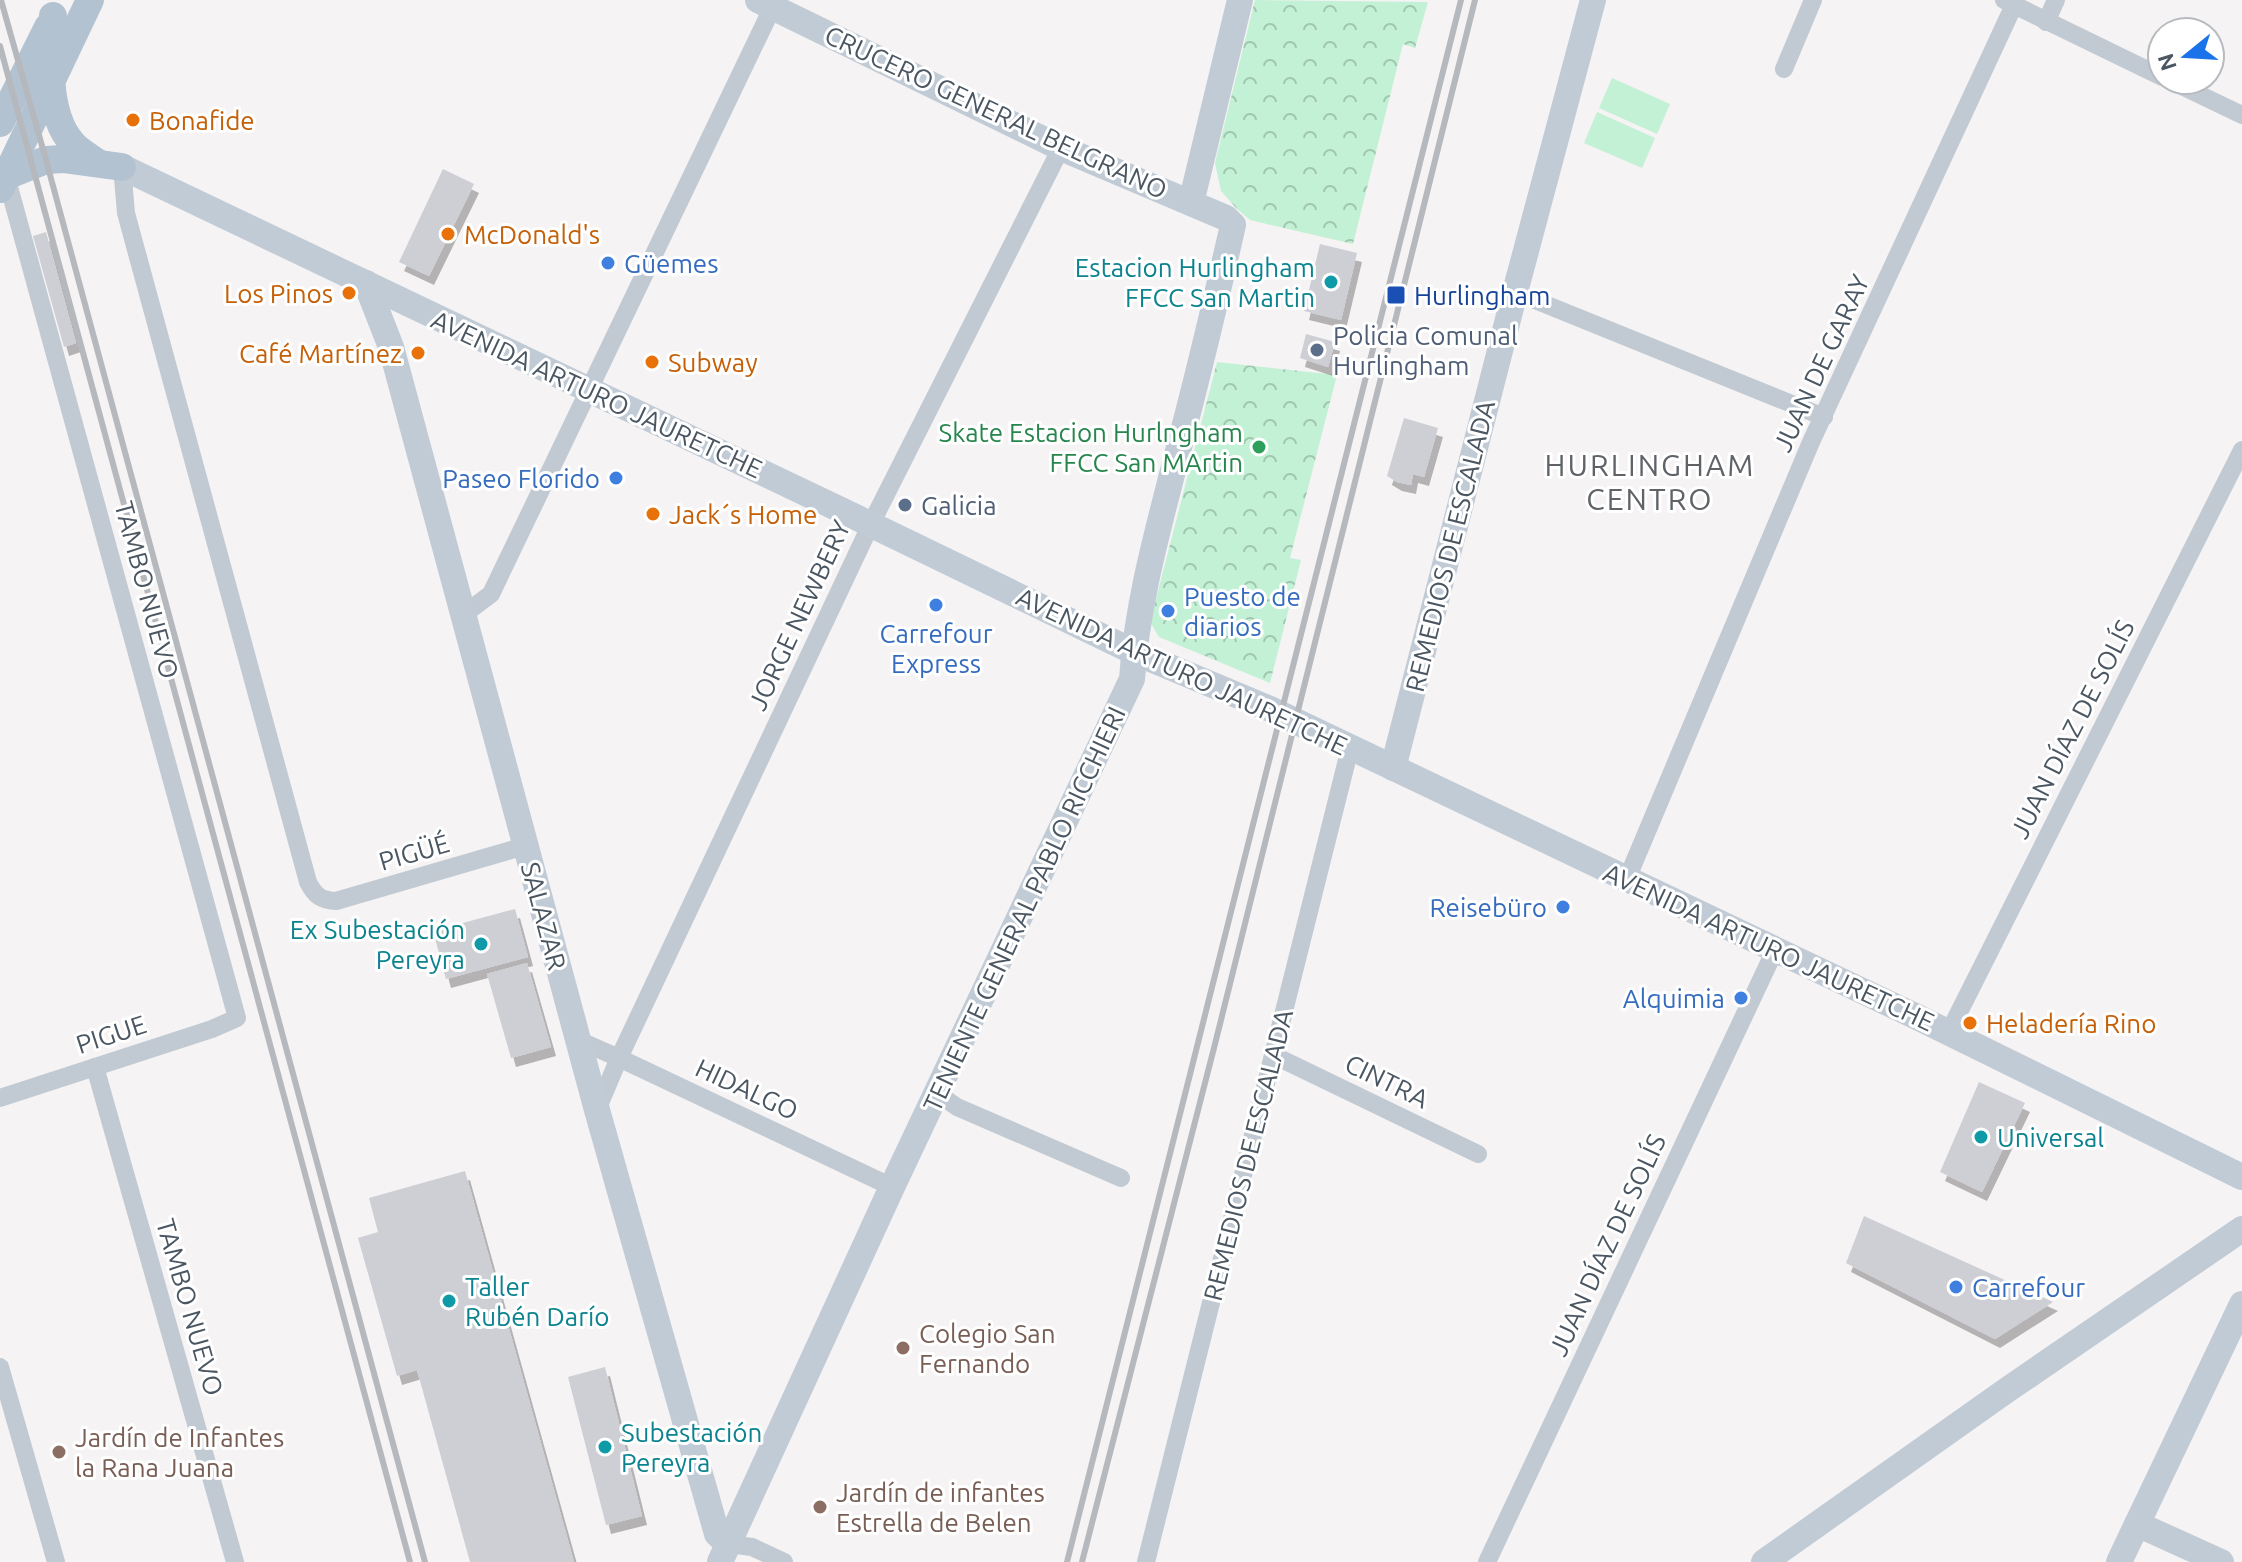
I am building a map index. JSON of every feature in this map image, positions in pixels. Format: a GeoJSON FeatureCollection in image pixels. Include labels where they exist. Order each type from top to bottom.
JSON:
{"type":"FeatureCollection","features":[{"type":"Feature","properties":{"kind":"main road"},"geometry":{"type":"LineString","coordinates":[[0,123],[64,14],[90,0]]}},
{"type":"Feature","properties":{"kind":"main road"},"geometry":{"type":"LineString","coordinates":[[3,183],[51,84],[64,14]]}},
{"type":"Feature","properties":{"kind":"main road"},"geometry":{"type":"LineString","coordinates":[[64,14],[68,84],[78,119],[110,165]]}},
{"type":"Feature","properties":{"kind":"main road"},"geometry":{"type":"LineString","coordinates":[[51,84],[62,125],[72,144],[110,165]]}},
{"type":"Feature","properties":{"kind":"main road"},"geometry":{"type":"LineString","coordinates":[[3,183],[46,160],[110,165]]}},
{"type":"Feature","properties":{"kind":"street"},"geometry":{"type":"LineString","coordinates":[[1191,203],[1240,0]]}},
{"type":"Feature","properties":{"kind":"street","name":"REMEDIOS DE ESCALADA"},"geometry":{"type":"LineString","coordinates":[[1393,768],[1593,0]]}},
{"type":"Feature","properties":{"kind":"street"},"geometry":{"type":"LineString","coordinates":[[1784,69],[1813,0]]}},
{"type":"Feature","properties":{"kind":"street"},"geometry":{"type":"LineString","coordinates":[[2046,22],[2056,0]]}},
{"type":"Feature","properties":{"kind":"street"},"geometry":{"type":"LineString","coordinates":[[463,615],[491,594],[769,2]]}},
{"type":"Feature","properties":{"kind":"street","name":"CRUCERO GENERAL BELGRANO"},"geometry":{"type":"LineString","coordinates":[[769,2],[1061,148],[1226,218],[1233,225]]}},
{"type":"Feature","properties":{"kind":"street"},"geometry":{"type":"LineString","coordinates":[[2009,2],[2146,69]]}},
{"type":"Feature","properties":{"kind":"street","name":"JUAN DE GARAY"},"geometry":{"type":"LineString","coordinates":[[1627,879],[1811,442],[2009,2]]}},
{"type":"Feature","properties":{"kind":"street"},"geometry":{"type":"LineString","coordinates":[[2202,96],[2242,115]]}},
{"type":"Feature","properties":{"kind":"street","name":"JORGE NEWBERY"},"geometry":{"type":"LineString","coordinates":[[597,1110],[871,524],[1061,148]]}},
{"type":"Feature","properties":{"kind":"street","name":"AVENIDA ARTURO JAURETCHE"},"geometry":{"type":"LineString","coordinates":[[110,165],[366,283],[1134,652],[1259,704],[1949,1032],[2242,1177]]}},
{"type":"Feature","properties":{"kind":"street","name":"PIGÜÉ"},"geometry":{"type":"LineString","coordinates":[[110,165],[126,213],[308,882],[317,897],[336,901],[525,846]]}},
{"type":"Feature","properties":{"kind":"street","name":"TAMBO NUEVO"},"geometry":{"type":"LineString","coordinates":[[3,183],[237,1018]]}},
{"type":"Feature","properties":{"kind":"street","name":"TENIENTE GENERAL PABLO RICCHIERI"},"geometry":{"type":"LineString","coordinates":[[724,1553],[892,1187],[1132,679],[1147,572],[1197,382],[1233,225]]}},
{"type":"Feature","properties":{"kind":"street","name":"SALAZAR"},"geometry":{"type":"LineString","coordinates":[[366,283],[391,347],[597,1110],[724,1553]]}},
{"type":"Feature","properties":{"kind":"street"},"geometry":{"type":"LineString","coordinates":[[1515,292],[1824,417]]}},
{"type":"Feature","properties":{"kind":"street","name":"JUAN DÍAZ DE SOLÍS"},"geometry":{"type":"LineString","coordinates":[[1949,1032],[2242,450]]}},
{"type":"Feature","properties":{"kind":"street","name":"REMEDIOS DE ESCALADA"},"geometry":{"type":"LineString","coordinates":[[1146,1562],[1350,748]]}},
{"type":"Feature","properties":{"kind":"street","name":"JUAN DÍAZ DE SOLÍS"},"geometry":{"type":"LineString","coordinates":[[1487,1562],[1775,950]]}},
{"type":"Feature","properties":{"kind":"street","name":"PIGUE"},"geometry":{"type":"LineString","coordinates":[[0,1098],[212,1029],[237,1018]]}},
{"type":"Feature","properties":{"kind":"street","name":"HIDALGO"},"geometry":{"type":"LineString","coordinates":[[578,1040],[892,1187]]}},
{"type":"Feature","properties":{"kind":"street","name":"CINTRA"},"geometry":{"type":"LineString","coordinates":[[1273,1055],[1478,1154]]}},
{"type":"Feature","properties":{"kind":"street","name":"TAMBO NUEVO"},"geometry":{"type":"LineString","coordinates":[[95,1067],[235,1562]]}},
{"type":"Feature","properties":{"kind":"street"},"geometry":{"type":"LineString","coordinates":[[937,1093],[957,1107],[1121,1178]]}},
{"type":"Feature","properties":{"kind":"street"},"geometry":{"type":"LineString","coordinates":[[1764,1562],[2242,1229]]}},
{"type":"Feature","properties":{"kind":"street"},"geometry":{"type":"LineString","coordinates":[[2119,1562],[2242,1304]]}},
{"type":"Feature","properties":{"kind":"street"},"geometry":{"type":"LineString","coordinates":[[0,1367],[56,1562]]}},
{"type":"Feature","properties":{"kind":"street"},"geometry":{"type":"LineString","coordinates":[[2137,1524],[2221,1562]]}},
{"type":"Feature","properties":{"kind":"street"},"geometry":{"type":"LineString","coordinates":[[724,1553],[752,1547],[784,1562]]}},
{"type":"Feature","properties":{"kind":"green space"},"geometry":{"type":"Polygon","coordinates":[[[1255,0],[1428,2],[1415,48],[1403,44],[1353,244],[1250,220],[1221,191],[1215,163],[1255,0]]]}},
{"type":"Feature","properties":{"kind":"green space"},"geometry":{"type":"Polygon","coordinates":[[[1612,78],[1670,104],[1657,134],[1599,108],[1612,78]]]}},
{"type":"Feature","properties":{"kind":"green space"},"geometry":{"type":"Polygon","coordinates":[[[1597,112],[1655,138],[1642,168],[1584,143],[1597,112]]]}},
{"type":"Feature","properties":{"kind":"green space"},"geometry":{"type":"Polygon","coordinates":[[[1217,362],[1337,375],[1290,558],[1301,560],[1270,683],[1159,637],[1150,622],[1217,362]]]}},
{"type":"Feature","properties":{"kind":"building"},"geometry":{"type":"Polygon","coordinates":[[[443,169],[474,184],[429,276],[399,262],[443,169]]]}},
{"type":"Feature","properties":{"kind":"building"},"geometry":{"type":"Polygon","coordinates":[[[46,232],[76,343],[64,347],[33,236],[46,232]]]}},
{"type":"Feature","properties":{"kind":"building","name":"Estacion Hurlingham FFCC San Martin"},"geometry":{"type":"Polygon","coordinates":[[[1320,244],[1357,253],[1341,320],[1304,311],[1320,244]]]}},
{"type":"Feature","properties":{"kind":"building","name":"Policia Comunal Hurlingham"},"geometry":{"type":"Polygon","coordinates":[[[1306,334],[1335,342],[1328,367],[1300,358],[1306,334]]]}},
{"type":"Feature","properties":{"kind":"building"},"geometry":{"type":"Polygon","coordinates":[[[1404,418],[1438,428],[1424,477],[1413,474],[1411,485],[1387,476],[1404,418]]]}},
{"type":"Feature","properties":{"kind":"building","name":"Ex Subestación Pereyra"},"geometry":{"type":"Polygon","coordinates":[[[515,909],[528,957],[446,979],[433,931],[515,909]]]}},
{"type":"Feature","properties":{"kind":"building"},"geometry":{"type":"Polygon","coordinates":[[[527,963],[551,1047],[511,1058],[487,974],[527,963]]]}},
{"type":"Feature","properties":{"kind":"building","name":"Universal"},"geometry":{"type":"Polygon","coordinates":[[[1979,1082],[2025,1103],[1982,1192],[1940,1172],[1979,1082]]]}},
{"type":"Feature","properties":{"kind":"building","name":"Taller Rubén Darío"},"geometry":{"type":"Polygon","coordinates":[[[465,1171],[574,1562],[470,1562],[417,1370],[397,1376],[358,1238],[378,1232],[369,1198],[465,1171]]]}},
{"type":"Feature","properties":{"kind":"building","name":"Carrefour"},"geometry":{"type":"Polygon","coordinates":[[[1864,1216],[2053,1302],[1995,1339],[1846,1263],[1864,1216]]]}},
{"type":"Feature","properties":{"kind":"building","name":"Subestación Pereyra"},"geometry":{"type":"Polygon","coordinates":[[[605,1367],[642,1516],[606,1525],[568,1377],[605,1367]]]}},
{"type":"Feature","properties":{"kind":"railway"},"geometry":{"type":"LineString","coordinates":[[1,0],[425,1562]]}},
{"type":"Feature","properties":{"kind":"railway"},"geometry":{"type":"LineString","coordinates":[[1067,1562],[1461,0]]}},
{"type":"Feature","properties":{"kind":"railway"},"geometry":{"type":"LineString","coordinates":[[1082,1562],[1215,1044],[1475,0]]}},
{"type":"Feature","properties":{"kind":"railway"},"geometry":{"type":"LineString","coordinates":[[0,46],[410,1562]]}},
{"type":"Feature","properties":{"kind":"place","name":"Bonafide"},"geometry":{"type":"Point","coordinates":[133,120]}},
{"type":"Feature","properties":{"kind":"place","name":"McDonald's"},"geometry":{"type":"Point","coordinates":[448,234]}},
{"type":"Feature","properties":{"kind":"place","name":"Güemes"},"geometry":{"type":"Point","coordinates":[608,263]}},
{"type":"Feature","properties":{"kind":"place","name":"Estacion Hurlingham FFCC San Martin"},"geometry":{"type":"Point","coordinates":[1331,282]}},
{"type":"Feature","properties":{"kind":"place","name":"Los Pinos"},"geometry":{"type":"Point","coordinates":[349,293]}},
{"type":"Feature","properties":{"kind":"place","name":"Hurlingham"},"geometry":{"type":"Point","coordinates":[1396,295]}},
{"type":"Feature","properties":{"kind":"place","name":"Policia Comunal Hurlingham"},"geometry":{"type":"Point","coordinates":[1317,350]}},
{"type":"Feature","properties":{"kind":"place","name":"Café Martínez"},"geometry":{"type":"Point","coordinates":[418,353]}},
{"type":"Feature","properties":{"kind":"place","name":"Subway"},"geometry":{"type":"Point","coordinates":[652,362]}},
{"type":"Feature","properties":{"kind":"place","name":"Skate Estacion Hurlngham FFCC San MArtin"},"geometry":{"type":"Point","coordinates":[1259,447]}},
{"type":"Feature","properties":{"kind":"place","name":"Paseo Florido"},"geometry":{"type":"Point","coordinates":[616,478]}},
{"type":"Feature","properties":{"kind":"place","name":"Galicia"},"geometry":{"type":"Point","coordinates":[905,505]}},
{"type":"Feature","properties":{"kind":"place","name":"Jack´s Home"},"geometry":{"type":"Point","coordinates":[653,514]}},
{"type":"Feature","properties":{"kind":"place","name":"Carrefour Express"},"geometry":{"type":"Point","coordinates":[936,605]}},
{"type":"Feature","properties":{"kind":"place","name":"Puesto de diarios"},"geometry":{"type":"Point","coordinates":[1168,611]}},
{"type":"Feature","properties":{"kind":"place","name":"Reisebüro"},"geometry":{"type":"Point","coordinates":[1563,907]}},
{"type":"Feature","properties":{"kind":"place","name":"Ex Subestación Pereyra"},"geometry":{"type":"Point","coordinates":[481,944]}},
{"type":"Feature","properties":{"kind":"place","name":"Alquimia"},"geometry":{"type":"Point","coordinates":[1741,998]}},
{"type":"Feature","properties":{"kind":"place","name":"Heladería Rino"},"geometry":{"type":"Point","coordinates":[1970,1023]}},
{"type":"Feature","properties":{"kind":"place","name":"Universal"},"geometry":{"type":"Point","coordinates":[1981,1137]}},
{"type":"Feature","properties":{"kind":"place","name":"Carrefour"},"geometry":{"type":"Point","coordinates":[1956,1287]}},
{"type":"Feature","properties":{"kind":"place","name":"Taller Rubén Darío"},"geometry":{"type":"Point","coordinates":[449,1301]}},
{"type":"Feature","properties":{"kind":"place","name":"Colegio San Fernando"},"geometry":{"type":"Point","coordinates":[903,1348]}},
{"type":"Feature","properties":{"kind":"place","name":"Subestación Pereyra"},"geometry":{"type":"Point","coordinates":[605,1447]}},
{"type":"Feature","properties":{"kind":"place","name":"Jardín de Infantes la Rana Juana"},"geometry":{"type":"Point","coordinates":[59,1452]}},
{"type":"Feature","properties":{"kind":"place","name":"Jardín de infantes Estrella de Belen"},"geometry":{"type":"Point","coordinates":[820,1507]}},
{"type":"Feature","properties":{"kind":"district","name":"HURLINGHAM CENTRO"},"geometry":{"type":"Point","coordinates":[1650,482]}}]}
